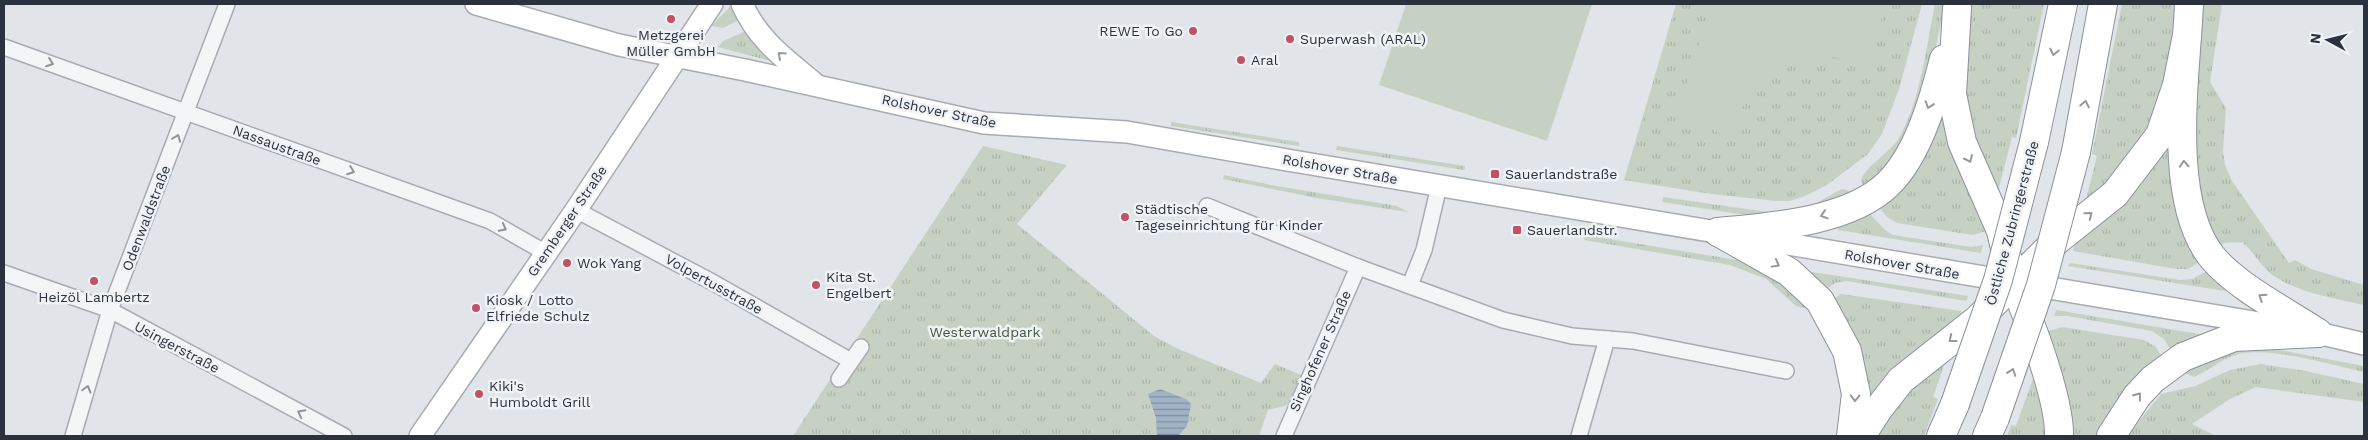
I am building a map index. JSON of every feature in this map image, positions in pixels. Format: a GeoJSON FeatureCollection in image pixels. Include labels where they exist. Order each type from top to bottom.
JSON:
{"type":"FeatureCollection","features":[{"type":"Feature","properties":{"kind":"highway","name":"Östliche Zubringerstraße"},"geometry":{"type":"LineString","coordinates":[[1941,436],[1955,404],[1998,280],[2034,142],[2063,4]]}},
{"type":"Feature","properties":{"kind":"highway"},"geometry":{"type":"LineString","coordinates":[[1991,427],[2041,285],[2076,152],[2103,4]]}},
{"type":"Feature","properties":{"kind":"highway"},"geometry":{"type":"LineString","coordinates":[[2189,4],[2183,163],[2186,198],[2194,224],[2213,258],[2235,278],[2318,332]]}},
{"type":"Feature","properties":{"kind":"highway"},"geometry":{"type":"LineString","coordinates":[[1718,232],[1796,224],[1858,204],[1888,184],[1914,148],[1941,72],[1958,6]]}},
{"type":"Feature","properties":{"kind":"highway"},"geometry":{"type":"LineString","coordinates":[[1958,6],[1952,94],[1962,142],[2001,231],[2014,283],[2033,331],[2051,391],[2059,436]]}},
{"type":"Feature","properties":{"kind":"highway"},"geometry":{"type":"LineString","coordinates":[[1861,436],[1878,408],[1901,380],[1977,320],[2056,241],[2114,194],[2160,135],[2176,86],[2188,35]]}},
{"type":"Feature","properties":{"kind":"highway"},"geometry":{"type":"LineString","coordinates":[[1718,232],[1789,272],[1820,301],[1847,351],[1856,394],[1851,436]]}},
{"type":"Feature","properties":{"kind":"highway"},"geometry":{"type":"LineString","coordinates":[[2111,436],[2137,396],[2153,379],[2182,357],[2234,337],[2318,332]]}},
{"type":"Feature","properties":{"kind":"street","name":"Odenwaldstraße"},"geometry":{"type":"LineString","coordinates":[[73,436],[110,310],[227,4]]}},
{"type":"Feature","properties":{"kind":"street","name":"Rolshover Straße"},"geometry":{"type":"LineString","coordinates":[[476,4],[619,45],[984,123],[1136,133],[2014,283],[2318,332],[2364,344]]}},
{"type":"Feature","properties":{"kind":"street","name":"Gremberger Straße"},"geometry":{"type":"LineString","coordinates":[[420,436],[576,210],[712,4]]}},
{"type":"Feature","properties":{"kind":"street"},"geometry":{"type":"LineString","coordinates":[[742,4],[749,20],[761,38],[818,86]]}},
{"type":"Feature","properties":{"kind":"street","name":"Nassaustraße"},"geometry":{"type":"LineString","coordinates":[[4,47],[490,221],[546,253]]}},
{"type":"Feature","properties":{"kind":"street"},"geometry":{"type":"LineString","coordinates":[[1410,285],[1424,250],[1439,186]]}},
{"type":"Feature","properties":{"kind":"street"},"geometry":{"type":"LineString","coordinates":[[1207,206],[1358,267],[1503,320],[1572,336],[1633,341],[1786,371]]}},
{"type":"Feature","properties":{"kind":"street","name":"Volpertusstraße"},"geometry":{"type":"LineString","coordinates":[[576,210],[714,283],[852,361]]}},
{"type":"Feature","properties":{"kind":"street","name":"Singhofener Straße"},"geometry":{"type":"LineString","coordinates":[[1284,436],[1358,267]]}},
{"type":"Feature","properties":{"kind":"street","name":"Usingerstraße"},"geometry":{"type":"LineString","coordinates":[[4,273],[110,310],[344,436]]}},
{"type":"Feature","properties":{"kind":"street"},"geometry":{"type":"LineString","coordinates":[[1579,436],[1607,339]]}},
{"type":"Feature","properties":{"kind":"street"},"geometry":{"type":"LineString","coordinates":[[839,379],[861,347]]}},
{"type":"Feature","properties":{"kind":"green space"},"geometry":{"type":"Polygon","coordinates":[[[1406,4],[1592,4],[1547,141],[1379,85],[1406,4]]]}},
{"type":"Feature","properties":{"kind":"green space"},"geometry":{"type":"Polygon","coordinates":[[[1676,4],[1922,4],[1899,89],[1882,134],[1868,154],[1827,185],[1790,201],[1776,201],[1704,193],[1624,180],[1676,4]]]}},
{"type":"Feature","properties":{"kind":"green space"},"geometry":{"type":"Polygon","coordinates":[[[1710,4],[1884,4],[1884,6],[1874,60],[1866,65],[1832,57],[1820,57],[1795,64],[1783,70],[1771,78],[1744,105],[1737,116],[1729,137],[1679,115],[1710,4]]]}},
{"type":"Feature","properties":{"kind":"green space"},"geometry":{"type":"Polygon","coordinates":[[[1935,4],[1945,4],[1929,79],[1906,146],[1866,191],[1861,181],[1863,176],[1899,138],[1913,107],[1922,73],[1935,4]]]}},
{"type":"Feature","properties":{"kind":"green space"},"geometry":{"type":"Polygon","coordinates":[[[1969,4],[2044,4],[2016,138],[2012,137],[1996,199],[1977,154],[1961,69],[1969,4]]]}},
{"type":"Feature","properties":{"kind":"green space"},"geometry":{"type":"Polygon","coordinates":[[[2122,4],[2176,4],[2169,64],[2159,102],[2143,139],[2121,169],[2084,207],[2097,156],[2092,154],[2122,4]]]}},
{"type":"Feature","properties":{"kind":"green space"},"geometry":{"type":"Polygon","coordinates":[[[2200,4],[2222,4],[2210,82],[2226,108],[2223,151],[2225,165],[2232,181],[2289,263],[2295,260],[2311,269],[2364,285],[2364,305],[2316,294],[2292,286],[2271,274],[2242,242],[2224,243],[2218,248],[2192,184],[2200,4]]]}},
{"type":"Feature","properties":{"kind":"green space"},"geometry":{"type":"Polygon","coordinates":[[[730,7],[739,20],[723,28],[711,26],[730,7]]]}},
{"type":"Feature","properties":{"kind":"green space"},"geometry":{"type":"Polygon","coordinates":[[[746,31],[774,62],[718,47],[723,41],[746,31]]]}},
{"type":"Feature","properties":{"kind":"green space"},"geometry":{"type":"Polygon","coordinates":[[[1944,111],[1987,231],[1973,235],[1897,223],[1887,217],[1878,206],[1944,111]]]}},
{"type":"Feature","properties":{"kind":"green space"},"geometry":{"type":"Polygon","coordinates":[[[2174,121],[2203,260],[2188,269],[2176,269],[2073,251],[2077,236],[2174,121]]]}},
{"type":"Feature","properties":{"kind":"green space"},"geometry":{"type":"Polygon","coordinates":[[[1171,122],[1299,142],[1299,146],[1171,126],[1171,122]]]}},
{"type":"Feature","properties":{"kind":"green space","name":"Westerwaldpark"},"geometry":{"type":"Polygon","coordinates":[[[983,146],[1067,165],[1017,224],[1154,336],[1176,348],[1261,383],[1275,364],[1301,375],[1288,405],[1268,410],[1259,436],[793,436],[983,146]]]}},
{"type":"Feature","properties":{"kind":"green space"},"geometry":{"type":"Polygon","coordinates":[[[1337,146],[1465,166],[1464,170],[1336,150],[1337,146]]]}},
{"type":"Feature","properties":{"kind":"green space"},"geometry":{"type":"Polygon","coordinates":[[[1224,175],[1271,185],[1397,206],[1408,212],[1316,198],[1223,179],[1224,175]]]}},
{"type":"Feature","properties":{"kind":"green space"},"geometry":{"type":"Polygon","coordinates":[[[1842,189],[1854,192],[1844,205],[1752,216],[1662,202],[1663,197],[1774,213],[1809,207],[1842,189]]]}},
{"type":"Feature","properties":{"kind":"green space"},"geometry":{"type":"Polygon","coordinates":[[[1868,212],[1885,230],[1893,235],[1971,247],[1983,245],[1981,253],[1838,230],[1838,226],[1868,212]]]}},
{"type":"Feature","properties":{"kind":"green space"},"geometry":{"type":"Polygon","coordinates":[[[1585,235],[1743,261],[1763,269],[1811,305],[1805,308],[1796,306],[1766,279],[1730,265],[1584,240],[1585,235]]]}},
{"type":"Feature","properties":{"kind":"green space"},"geometry":{"type":"Polygon","coordinates":[[[2070,263],[2180,280],[2192,279],[2211,269],[2231,292],[2068,266],[2070,263]]]}},
{"type":"Feature","properties":{"kind":"green space"},"geometry":{"type":"Polygon","coordinates":[[[1806,271],[1968,296],[1966,301],[1847,281],[1835,283],[1823,292],[1806,271]]]}},
{"type":"Feature","properties":{"kind":"green space"},"geometry":{"type":"Polygon","coordinates":[[[1841,294],[1961,311],[1961,316],[1864,415],[1831,301],[1841,294]]]}},
{"type":"Feature","properties":{"kind":"green space"},"geometry":{"type":"Polygon","coordinates":[[[2056,310],[2202,336],[2172,352],[2164,339],[2152,331],[2067,316],[2054,316],[2056,310]]]}},
{"type":"Feature","properties":{"kind":"green space"},"geometry":{"type":"Polygon","coordinates":[[[2062,327],[2144,340],[2156,347],[2162,357],[2097,436],[2065,436],[2044,347],[2049,331],[2062,327]]]}},
{"type":"Feature","properties":{"kind":"green space"},"geometry":{"type":"Polygon","coordinates":[[[2269,348],[2364,366],[2364,372],[2299,357],[2263,352],[2235,355],[2194,377],[2185,373],[2190,362],[2229,349],[2269,348]]]}},
{"type":"Feature","properties":{"kind":"green space"},"geometry":{"type":"Polygon","coordinates":[[[1948,354],[1933,397],[1938,399],[1924,436],[1874,436],[1890,409],[1948,354]]]}},
{"type":"Feature","properties":{"kind":"green space"},"geometry":{"type":"Polygon","coordinates":[[[2261,364],[2306,371],[2364,384],[2364,402],[2256,387],[2230,399],[2192,424],[2216,436],[2127,436],[2161,394],[2195,386],[2230,370],[2261,364]]]}},
{"type":"Feature","properties":{"kind":"green space"},"geometry":{"type":"Polygon","coordinates":[[[2034,376],[2042,407],[2046,436],[2007,436],[2011,425],[2016,426],[2034,376]]]}},
{"type":"Feature","properties":{"kind":"water"},"geometry":{"type":"Polygon","coordinates":[[[1160,389],[1186,399],[1191,404],[1187,426],[1178,436],[1157,436],[1156,418],[1148,394],[1160,389]]]}},
{"type":"Feature","properties":{"kind":"place","name":"Metzgerei Müller GmbH"},"geometry":{"type":"Point","coordinates":[671,19]}},
{"type":"Feature","properties":{"kind":"place","name":"REWE To Go"},"geometry":{"type":"Point","coordinates":[1193,31]}},
{"type":"Feature","properties":{"kind":"place","name":"Superwash (ARAL)"},"geometry":{"type":"Point","coordinates":[1290,39]}},
{"type":"Feature","properties":{"kind":"place","name":"Aral"},"geometry":{"type":"Point","coordinates":[1241,60]}},
{"type":"Feature","properties":{"kind":"place","name":"Sauerlandstraße"},"geometry":{"type":"Point","coordinates":[1495,174]}},
{"type":"Feature","properties":{"kind":"place","name":"Städtische Tageseinrichtung für Kinder"},"geometry":{"type":"Point","coordinates":[1125,217]}},
{"type":"Feature","properties":{"kind":"place","name":"Sauerlandstr."},"geometry":{"type":"Point","coordinates":[1517,230]}},
{"type":"Feature","properties":{"kind":"place","name":"Wok Yang"},"geometry":{"type":"Point","coordinates":[567,263]}},
{"type":"Feature","properties":{"kind":"place","name":"Heizöl Lambertz"},"geometry":{"type":"Point","coordinates":[94,281]}},
{"type":"Feature","properties":{"kind":"place","name":"Kita St. Engelbert"},"geometry":{"type":"Point","coordinates":[816,285]}},
{"type":"Feature","properties":{"kind":"place","name":"Kiosk / Lotto Elfriede Schulz"},"geometry":{"type":"Point","coordinates":[476,308]}},
{"type":"Feature","properties":{"kind":"place","name":"Kiki's Humboldt Grill"},"geometry":{"type":"Point","coordinates":[479,394]}}]}
